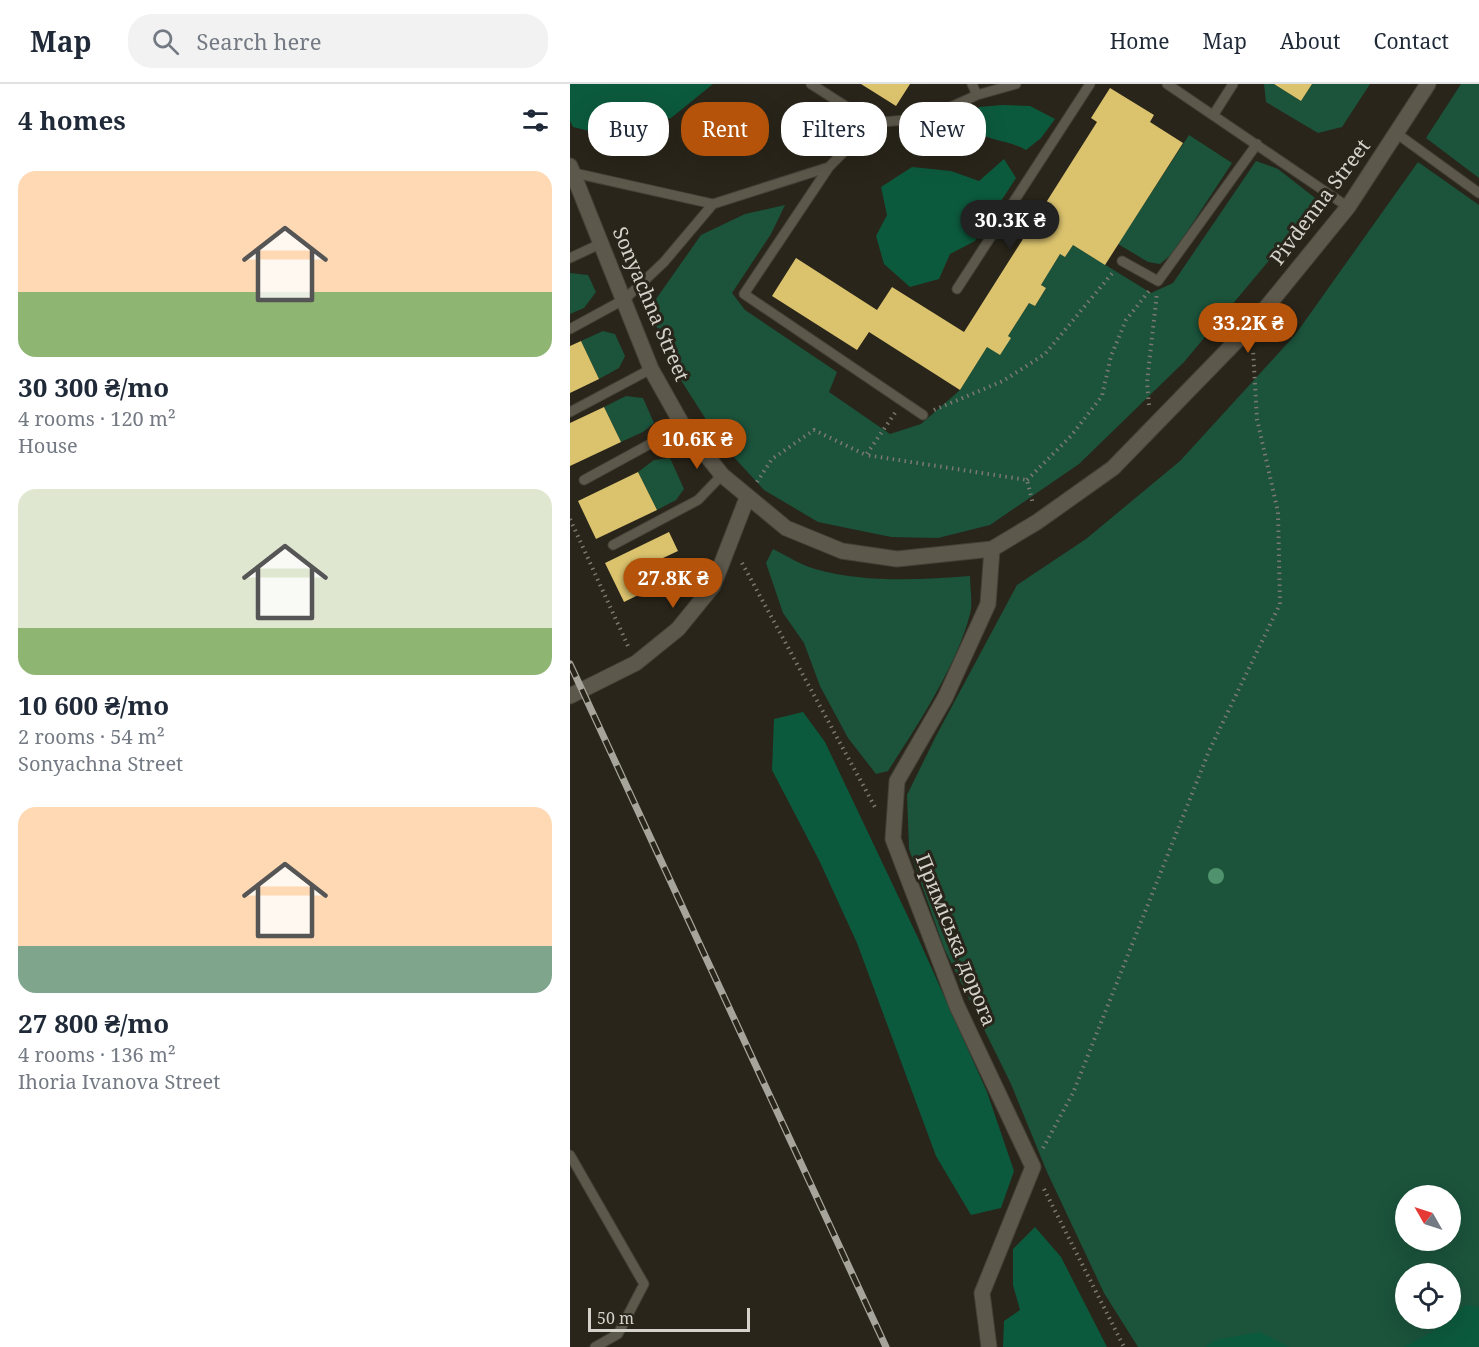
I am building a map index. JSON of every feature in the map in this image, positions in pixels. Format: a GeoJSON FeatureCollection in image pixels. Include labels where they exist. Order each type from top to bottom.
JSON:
{"type":"FeatureCollection","features":[{"type":"Feature","properties":{"kind":"street","name":"Pivdenna Street"},"geometry":{"type":"LineString","coordinates":[[992,549],[1037,522],[1113,468],[1252,325],[1348,207],[1428,84]]}},
{"type":"Feature","properties":{"kind":"street","name":"Sonyachna Street"},"geometry":{"type":"LineString","coordinates":[[571,170],[625,299],[651,369],[683,426],[722,476],[786,528],[842,551],[897,559],[992,549]]}},
{"type":"Feature","properties":{"kind":"street"},"geometry":{"type":"LineString","coordinates":[[570,696],[636,663],[678,628],[713,586],[747,498]]}},
{"type":"Feature","properties":{"kind":"street","name":"Приміська дорога"},"geometry":{"type":"LineString","coordinates":[[992,549],[988,604],[945,699],[897,781],[892,839],[957,1006],[1033,1167]]}},
{"type":"Feature","properties":{"kind":"street"},"geometry":{"type":"LineString","coordinates":[[989,1347],[982,1293],[1033,1167]]}},
{"type":"Feature","properties":{"kind":"lane"},"geometry":{"type":"LineString","coordinates":[[812,84],[840,102]]}},
{"type":"Feature","properties":{"kind":"lane"},"geometry":{"type":"LineString","coordinates":[[972,84],[977,95]]}},
{"type":"Feature","properties":{"kind":"lane"},"geometry":{"type":"LineString","coordinates":[[887,122],[926,118],[977,95],[1016,84]]}},
{"type":"Feature","properties":{"kind":"lane"},"geometry":{"type":"LineString","coordinates":[[957,289],[1090,84]]}},
{"type":"Feature","properties":{"kind":"lane"},"geometry":{"type":"LineString","coordinates":[[1167,84],[1348,207]]}},
{"type":"Feature","properties":{"kind":"lane"},"geometry":{"type":"LineString","coordinates":[[1214,114],[1233,84]]}},
{"type":"Feature","properties":{"kind":"lane"},"geometry":{"type":"LineString","coordinates":[[1396,133],[1479,193]]}},
{"type":"Feature","properties":{"kind":"lane"},"geometry":{"type":"LineString","coordinates":[[1122,261],[1158,281],[1257,144]]}},
{"type":"Feature","properties":{"kind":"lane"},"geometry":{"type":"LineString","coordinates":[[840,156],[829,167],[744,294],[923,415]]}},
{"type":"Feature","properties":{"kind":"lane"},"geometry":{"type":"LineString","coordinates":[[571,170],[713,204],[829,167]]}},
{"type":"Feature","properties":{"kind":"lane"},"geometry":{"type":"LineString","coordinates":[[570,329],[625,299],[664,262],[713,204]]}},
{"type":"Feature","properties":{"kind":"lane"},"geometry":{"type":"LineString","coordinates":[[570,258],[602,243]]}},
{"type":"Feature","properties":{"kind":"lane"},"geometry":{"type":"LineString","coordinates":[[570,412],[651,369]]}},
{"type":"Feature","properties":{"kind":"lane"},"geometry":{"type":"LineString","coordinates":[[584,480],[683,426]]}},
{"type":"Feature","properties":{"kind":"lane"},"geometry":{"type":"LineString","coordinates":[[613,545],[698,500],[722,476]]}},
{"type":"Feature","properties":{"kind":"lane"},"geometry":{"type":"LineString","coordinates":[[570,1155],[644,1284],[618,1334],[595,1347]]}},
{"type":"Feature","properties":{"kind":"path"},"geometry":{"type":"LineString","coordinates":[[923,415],[1003,381],[1045,354],[1122,261]]}},
{"type":"Feature","properties":{"kind":"path"},"geometry":{"type":"LineString","coordinates":[[1152,429],[1147,382],[1155,327],[1158,281]]}},
{"type":"Feature","properties":{"kind":"path"},"geometry":{"type":"LineString","coordinates":[[1027,480],[1071,436],[1102,396],[1111,356],[1126,320],[1158,281]]}},
{"type":"Feature","properties":{"kind":"path"},"geometry":{"type":"LineString","coordinates":[[1124,1347],[1033,1167],[1073,1093],[1209,751],[1280,604],[1278,513],[1257,419],[1252,325]]}},
{"type":"Feature","properties":{"kind":"path"},"geometry":{"type":"LineString","coordinates":[[866,455],[903,402]]}},
{"type":"Feature","properties":{"kind":"path"},"geometry":{"type":"LineString","coordinates":[[747,498],[772,459],[814,430],[866,455],[1027,480]]}},
{"type":"Feature","properties":{"kind":"path"},"geometry":{"type":"LineString","coordinates":[[1027,480],[1037,522]]}},
{"type":"Feature","properties":{"kind":"path"},"geometry":{"type":"LineString","coordinates":[[570,519],[636,663]]}},
{"type":"Feature","properties":{"kind":"path"},"geometry":{"type":"LineString","coordinates":[[730,541],[892,839]]}},
{"type":"Feature","properties":{"kind":"green space"},"geometry":{"type":"Polygon","coordinates":[[[570,84],[713,84],[691,102],[681,102],[681,110],[669,119],[669,102],[588,102],[588,131],[573,127],[570,121],[570,84]]]}},
{"type":"Feature","properties":{"kind":"green space"},"geometry":{"type":"Polygon","coordinates":[[[1264,84],[1274,84],[1301,101],[1312,84],[1370,84],[1342,127],[1318,133],[1266,102],[1264,84]]]}},
{"type":"Feature","properties":{"kind":"green space"},"geometry":{"type":"Polygon","coordinates":[[[1461,84],[1479,84],[1479,178],[1426,138],[1461,84]]]}},
{"type":"Feature","properties":{"kind":"green space"},"geometry":{"type":"Polygon","coordinates":[[[986,106],[1030,106],[1055,119],[1041,138],[1026,150],[986,136],[986,106]]]}},
{"type":"Feature","properties":{"kind":"green space"},"geometry":{"type":"Polygon","coordinates":[[[1189,135],[1232,163],[1173,253],[1160,264],[1148,262],[1118,244],[1189,135]]]}},
{"type":"Feature","properties":{"kind":"green space"},"geometry":{"type":"Polygon","coordinates":[[[1004,159],[1016,178],[975,241],[950,254],[939,279],[910,287],[884,264],[876,236],[887,215],[881,187],[912,167],[951,171],[979,181],[1004,159]]]}},
{"type":"Feature","properties":{"kind":"green space"},"geometry":{"type":"Polygon","coordinates":[[[1256,161],[1278,169],[1319,201],[1184,362],[1079,464],[990,525],[938,538],[891,537],[818,522],[764,490],[721,443],[677,374],[649,309],[701,235],[745,214],[785,205],[771,234],[732,293],[745,310],[837,372],[829,392],[890,434],[921,424],[960,390],[987,347],[1011,338],[1008,336],[1029,303],[1035,306],[1046,288],[1041,285],[1060,254],[1065,257],[1073,245],[1151,293],[1173,283],[1256,161]]]}},
{"type":"Feature","properties":{"kind":"green space"},"geometry":{"type":"Polygon","coordinates":[[[1418,162],[1479,205],[1479,1347],[1138,1347],[1104,1293],[1047,1172],[1011,1084],[944,948],[909,849],[907,795],[1017,585],[1086,539],[1180,461],[1295,335],[1418,162]]]}},
{"type":"Feature","properties":{"kind":"green space"},"geometry":{"type":"Polygon","coordinates":[[[570,273],[588,275],[596,292],[584,308],[570,314],[570,273]]]}},
{"type":"Feature","properties":{"kind":"green space"},"geometry":{"type":"Polygon","coordinates":[[[603,331],[615,334],[625,356],[619,368],[599,379],[581,341],[603,331]]]}},
{"type":"Feature","properties":{"kind":"green space"},"geometry":{"type":"Polygon","coordinates":[[[626,396],[643,398],[654,423],[643,432],[621,442],[604,407],[626,396]]]}},
{"type":"Feature","properties":{"kind":"green space"},"geometry":{"type":"Polygon","coordinates":[[[670,458],[684,489],[676,500],[657,510],[638,472],[654,460],[670,458]]]}},
{"type":"Feature","properties":{"kind":"green space"},"geometry":{"type":"Polygon","coordinates":[[[773,549],[810,567],[853,577],[912,579],[970,576],[971,610],[956,654],[935,695],[888,771],[876,774],[848,738],[820,686],[804,643],[783,613],[766,563],[773,549]]]}},
{"type":"Feature","properties":{"kind":"green space"},"geometry":{"type":"Polygon","coordinates":[[[803,712],[825,742],[919,940],[987,1092],[1014,1171],[1001,1208],[971,1215],[936,1156],[857,943],[819,860],[772,770],[774,719],[803,712]]]}},
{"type":"Feature","properties":{"kind":"green space"},"geometry":{"type":"Polygon","coordinates":[[[1035,1227],[1061,1257],[1107,1347],[1003,1347],[1004,1321],[1020,1310],[1013,1285],[1013,1249],[1035,1227]]]}},
{"type":"Feature","properties":{"kind":"green space"},"geometry":{"type":"Polygon","coordinates":[[[1466,1305],[1479,1307],[1479,1347],[1404,1347],[1437,1329],[1461,1329],[1461,1309],[1466,1305]]]}},
{"type":"Feature","properties":{"kind":"green space"},"geometry":{"type":"Polygon","coordinates":[[[1260,1332],[1289,1347],[1205,1347],[1215,1340],[1260,1332]]]}},
{"type":"Feature","properties":{"kind":"building"},"geometry":{"type":"Polygon","coordinates":[[[861,84],[910,84],[896,106],[861,84]]]}},
{"type":"Feature","properties":{"kind":"building"},"geometry":{"type":"Polygon","coordinates":[[[1274,84],[1312,84],[1301,101],[1274,84]]]}},
{"type":"Feature","properties":{"kind":"building"},"geometry":{"type":"Polygon","coordinates":[[[1110,88],[1154,115],[1150,122],[1183,143],[1105,265],[1073,245],[1065,257],[1060,254],[1041,285],[1046,288],[1035,306],[1029,303],[1008,336],[1011,338],[1000,355],[987,347],[960,390],[869,332],[857,350],[772,296],[796,258],[877,310],[892,287],[964,332],[1097,122],[1091,118],[1110,88]]]}},
{"type":"Feature","properties":{"kind":"building"},"geometry":{"type":"Polygon","coordinates":[[[581,341],[599,379],[570,393],[570,346],[581,341]]]}},
{"type":"Feature","properties":{"kind":"building"},"geometry":{"type":"Polygon","coordinates":[[[604,407],[621,442],[570,466],[570,423],[604,407]]]}},
{"type":"Feature","properties":{"kind":"building"},"geometry":{"type":"Polygon","coordinates":[[[638,472],[657,510],[596,539],[578,501],[638,472]]]}},
{"type":"Feature","properties":{"kind":"building"},"geometry":{"type":"Polygon","coordinates":[[[669,532],[678,551],[663,558],[673,578],[624,602],[605,563],[669,532]]]}},
{"type":"Feature","properties":{"kind":"railway"},"geometry":{"type":"LineString","coordinates":[[570,664],[886,1347]]}}]}
